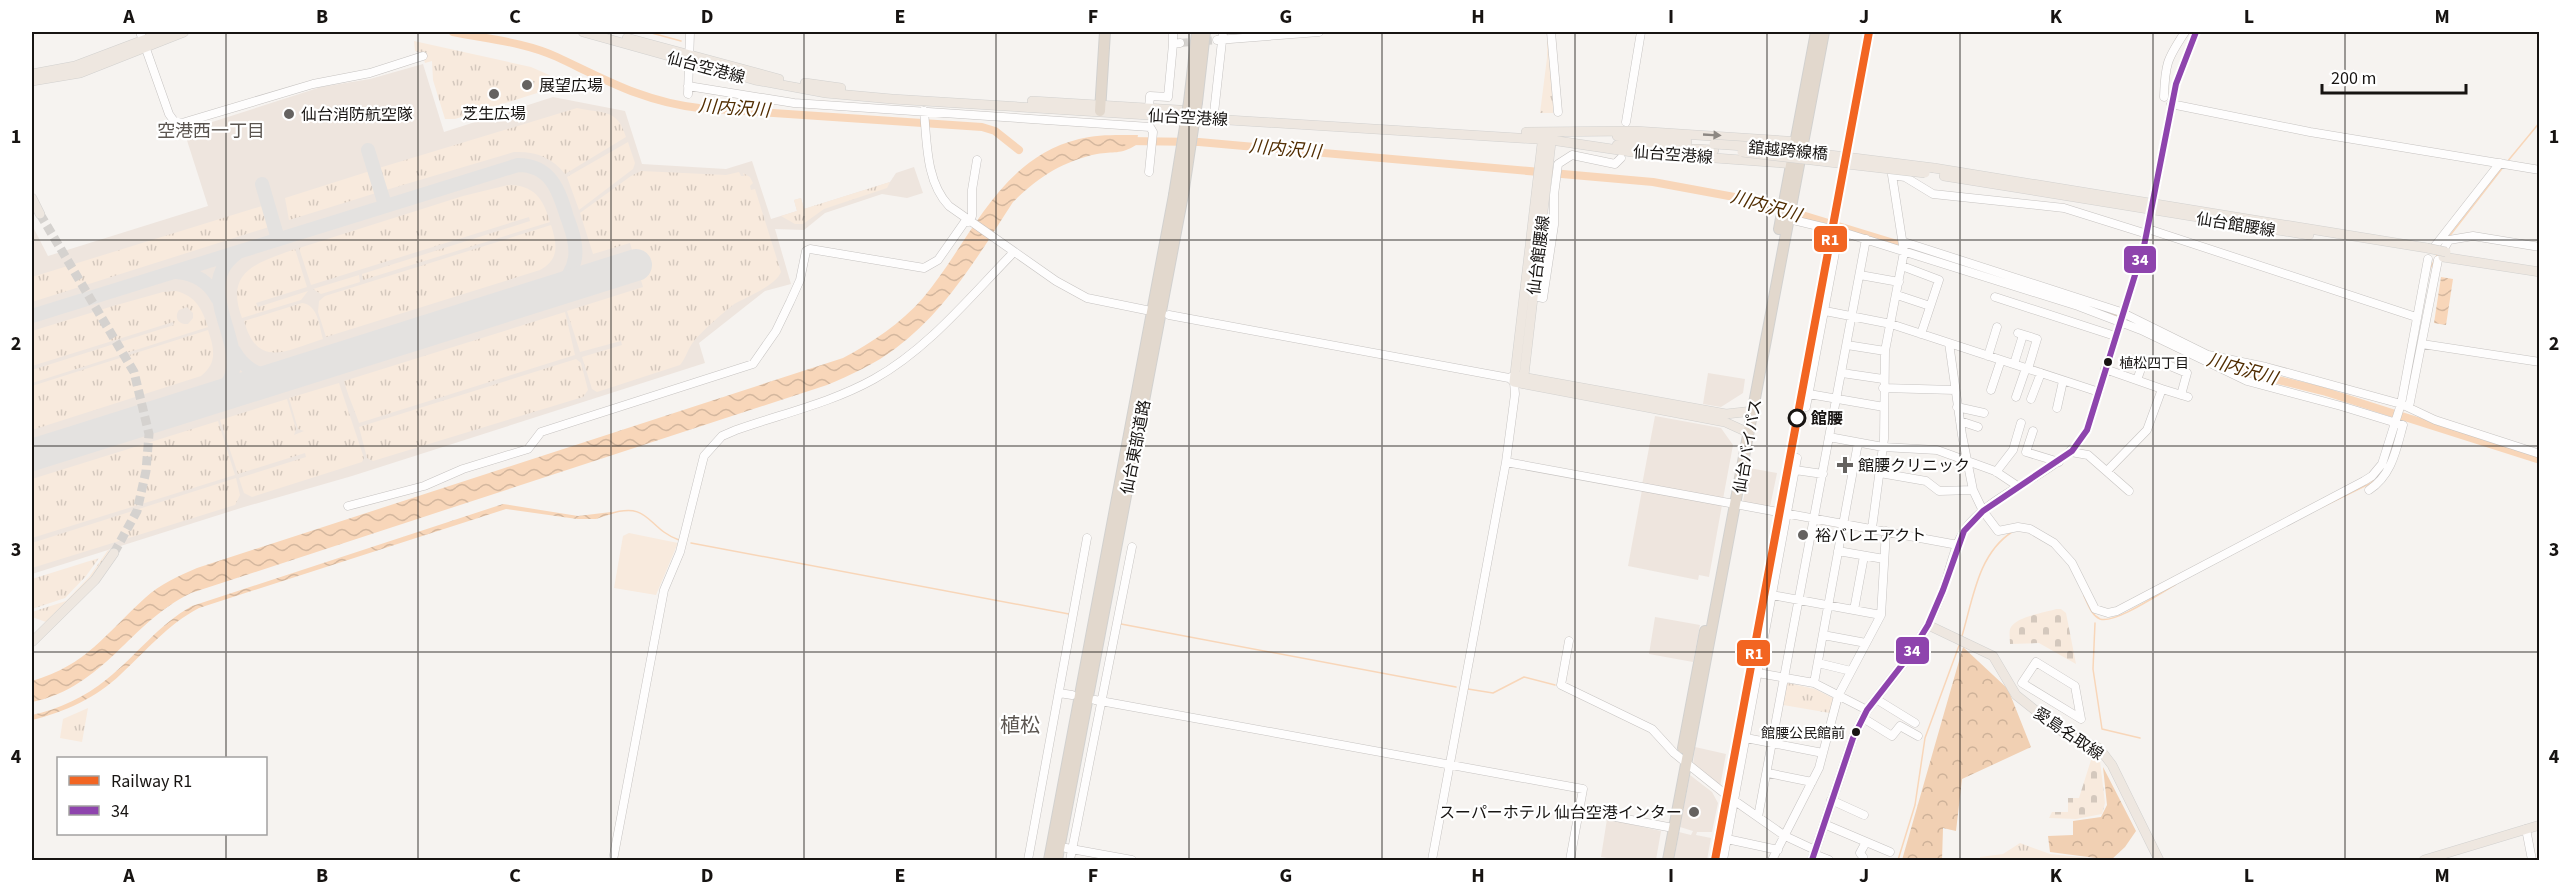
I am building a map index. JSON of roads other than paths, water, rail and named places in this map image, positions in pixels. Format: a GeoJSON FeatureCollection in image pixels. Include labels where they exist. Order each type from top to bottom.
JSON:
{"type":"FeatureCollection","features":[{"type":"Feature","properties":{"kind":"highway"},"geometry":{"type":"LineString","coordinates":[[1096,108],[1098,32]]}},
{"type":"Feature","properties":{"kind":"highway"},"geometry":{"type":"LineString","coordinates":[[1096,108],[1105,32]]}},
{"type":"Feature","properties":{"kind":"highway"},"geometry":{"type":"LineString","coordinates":[[1190,32],[1191,102]]}},
{"type":"Feature","properties":{"kind":"highway","name":"仙台東部道路"},"geometry":{"type":"LineString","coordinates":[[1057,861],[1179,195],[1197,32]]}},
{"type":"Feature","properties":{"kind":"highway","name":"仙台東部道路"},"geometry":{"type":"LineString","coordinates":[[1049,861],[1179,195],[1184,139],[1205,32]]}},
{"type":"Feature","properties":{"kind":"highway","name":"仙台バイパス"},"geometry":{"type":"LineString","coordinates":[[1668,861],[1684,760],[1787,212],[1816,32]]}},
{"type":"Feature","properties":{"kind":"highway","name":"仙台バイパス"},"geometry":{"type":"LineString","coordinates":[[1799,142],[1824,32]]}},
{"type":"Feature","properties":{"kind":"highway","name":"仙台バイパス"},"geometry":{"type":"LineString","coordinates":[[1661,861],[1684,760]]}},
{"type":"Feature","properties":{"kind":"main road"},"geometry":{"type":"LineString","coordinates":[[32,74],[75,66],[165,32]]}},
{"type":"Feature","properties":{"kind":"main road"},"geometry":{"type":"LineString","coordinates":[[32,81],[80,73],[143,40],[184,32]]}},
{"type":"Feature","properties":{"kind":"main road","name":"仙台空港線"},"geometry":{"type":"LineString","coordinates":[[584,32],[688,59]]}},
{"type":"Feature","properties":{"kind":"main road","name":"仙台空港線"},"geometry":{"type":"LineString","coordinates":[[605,32],[755,80],[826,93],[1547,136],[1570,131],[1715,135],[1799,142]]}},
{"type":"Feature","properties":{"kind":"main road","name":"仙台空港線"},"geometry":{"type":"LineString","coordinates":[[1096,108],[1149,108],[1547,136],[1569,142],[1632,152],[1795,164]]}},
{"type":"Feature","properties":{"kind":"main road"},"geometry":{"type":"LineString","coordinates":[[1570,131],[1714,147]]}},
{"type":"Feature","properties":{"kind":"main road","name":"仙台館腰線"},"geometry":{"type":"LineString","coordinates":[[1517,379],[1533,296],[1546,194],[1547,136]]}},
{"type":"Feature","properties":{"kind":"main road"},"geometry":{"type":"LineString","coordinates":[[1569,142],[1714,147]]}},
{"type":"Feature","properties":{"kind":"main road","name":"舘越跨線橋"},"geometry":{"type":"LineString","coordinates":[[1714,147],[1820,153],[1934,171]]}},
{"type":"Feature","properties":{"kind":"main road","name":"仙台館腰線"},"geometry":{"type":"LineString","coordinates":[[1934,171],[2429,252],[2444,246],[2540,267]]}},
{"type":"Feature","properties":{"kind":"main road","name":"仙台館腰線"},"geometry":{"type":"LineString","coordinates":[[1517,379],[1546,194]]}},
{"type":"Feature","properties":{"kind":"main road"},"geometry":{"type":"LineString","coordinates":[[32,198],[40,214]]}},
{"type":"Feature","properties":{"kind":"main road","name":"仙台館腰線"},"geometry":{"type":"LineString","coordinates":[[2444,246],[2540,272]]}},
{"type":"Feature","properties":{"kind":"main road"},"geometry":{"type":"LineString","coordinates":[[1517,379],[1726,414],[1750,411]]}},
{"type":"Feature","properties":{"kind":"main road"},"geometry":{"type":"LineString","coordinates":[[1517,379],[1725,422],[1746,433]]}},
{"type":"Feature","properties":{"kind":"main road"},"geometry":{"type":"LineString","coordinates":[[32,642],[95,580],[114,553]]}},
{"type":"Feature","properties":{"kind":"main road"},"geometry":{"type":"LineString","coordinates":[[1814,855],[1847,754],[1865,714],[1909,656],[1928,625]]}},
{"type":"Feature","properties":{"kind":"main road","name":"愛島名取線"},"geometry":{"type":"LineString","coordinates":[[1928,625],[1994,656],[2016,695],[2064,733],[2098,748],[2107,757],[2159,861]]}},
{"type":"Feature","properties":{"kind":"main road"},"geometry":{"type":"LineString","coordinates":[[2424,861],[2540,825]]}},
{"type":"Feature","properties":{"kind":"street"},"geometry":{"type":"LineString","coordinates":[[690,32],[688,90],[794,103],[1150,127],[1153,132],[1149,172]]}},
{"type":"Feature","properties":{"kind":"street"},"geometry":{"type":"LineString","coordinates":[[1149,108],[1150,96],[1168,97],[1177,44],[1173,32]]}},
{"type":"Feature","properties":{"kind":"street"},"geometry":{"type":"LineString","coordinates":[[1214,113],[1221,37],[1319,32]]}},
{"type":"Feature","properties":{"kind":"street"},"geometry":{"type":"LineString","coordinates":[[1551,32],[1558,112]]}},
{"type":"Feature","properties":{"kind":"street"},"geometry":{"type":"LineString","coordinates":[[1626,122],[1641,32]]}},
{"type":"Feature","properties":{"kind":"street"},"geometry":{"type":"LineString","coordinates":[[2164,97],[2165,68],[2174,46],[2185,32]]}},
{"type":"Feature","properties":{"kind":"street"},"geometry":{"type":"LineString","coordinates":[[1928,625],[1964,531],[1983,511],[2059,462],[2071,452],[2087,430],[2148,231],[2171,104],[2189,45],[2196,32]]}},
{"type":"Feature","properties":{"kind":"street"},"geometry":{"type":"LineString","coordinates":[[143,40],[169,114],[174,121],[182,123],[313,84],[370,73],[423,56]]}},
{"type":"Feature","properties":{"kind":"street"},"geometry":{"type":"LineString","coordinates":[[2179,40],[2189,45]]}},
{"type":"Feature","properties":{"kind":"street"},"geometry":{"type":"LineString","coordinates":[[2171,104],[2310,132],[2540,170]]}},
{"type":"Feature","properties":{"kind":"street"},"geometry":{"type":"LineString","coordinates":[[924,113],[932,176],[936,190],[949,206],[1013,253],[1087,298],[1146,310]]}},
{"type":"Feature","properties":{"kind":"street"},"geometry":{"type":"LineString","coordinates":[[1548,165],[1572,155],[1615,164],[1621,158]]}},
{"type":"Feature","properties":{"kind":"street"},"geometry":{"type":"LineString","coordinates":[[348,506],[424,486],[464,469],[528,449],[542,432],[753,364],[776,331],[790,302],[800,280],[806,251],[810,249],[924,268],[938,260],[972,216],[972,190],[977,160]]}},
{"type":"Feature","properties":{"kind":"street"},"geometry":{"type":"LineString","coordinates":[[1949,343],[1957,407],[1972,490],[1983,511],[1998,531],[2018,527],[2030,529],[2054,543],[2072,563],[2093,612],[2117,611],[2372,476],[2382,464],[2404,406],[2422,344],[2444,246],[2503,164]]}},
{"type":"Feature","properties":{"kind":"street"},"geometry":{"type":"LineString","coordinates":[[1872,528],[1883,447],[1885,351],[1897,296],[1904,247],[1892,175],[1905,177],[1933,194],[2064,208],[2148,231],[2416,317]]}},
{"type":"Feature","properties":{"kind":"street"},"geometry":{"type":"LineString","coordinates":[[1787,212],[1839,231],[1904,247],[2068,302],[2122,317],[2208,355],[2266,367],[2404,406],[2435,420],[2540,454]]}},
{"type":"Feature","properties":{"kind":"street"},"geometry":{"type":"LineString","coordinates":[[1806,408],[1839,231]]}},
{"type":"Feature","properties":{"kind":"street"},"geometry":{"type":"LineString","coordinates":[[2404,406],[2416,317],[2429,252],[2473,236],[2540,247]]}},
{"type":"Feature","properties":{"kind":"street"},"geometry":{"type":"LineString","coordinates":[[1758,817],[1866,239]]}},
{"type":"Feature","properties":{"kind":"street"},"geometry":{"type":"LineString","coordinates":[[613,861],[664,590],[682,543],[704,456],[722,436],[845,393],[893,368],[914,352],[1013,253]]}},
{"type":"Feature","properties":{"kind":"street"},"geometry":{"type":"LineString","coordinates":[[1902,266],[1939,280],[1921,334]]}},
{"type":"Feature","properties":{"kind":"street"},"geometry":{"type":"LineString","coordinates":[[1860,275],[1899,282]]}},
{"type":"Feature","properties":{"kind":"street"},"geometry":{"type":"LineString","coordinates":[[1897,296],[1930,306]]}},
{"type":"Feature","properties":{"kind":"street"},"geometry":{"type":"LineString","coordinates":[[1995,297],[2115,336]]}},
{"type":"Feature","properties":{"kind":"street"},"geometry":{"type":"LineString","coordinates":[[1825,311],[1891,324],[2099,392]]}},
{"type":"Feature","properties":{"kind":"street"},"geometry":{"type":"LineString","coordinates":[[1169,315],[1517,379],[1506,462],[1432,861]]}},
{"type":"Feature","properties":{"kind":"street"},"geometry":{"type":"LineString","coordinates":[[2122,317],[2247,381],[2403,425],[2389,470],[2380,482],[2368,490]]}},
{"type":"Feature","properties":{"kind":"street"},"geometry":{"type":"LineString","coordinates":[[1988,356],[1997,327]]}},
{"type":"Feature","properties":{"kind":"street"},"geometry":{"type":"LineString","coordinates":[[2014,364],[2020,334],[2037,339],[2016,398]]}},
{"type":"Feature","properties":{"kind":"street"},"geometry":{"type":"LineString","coordinates":[[2422,344],[2540,362]]}},
{"type":"Feature","properties":{"kind":"street"},"geometry":{"type":"LineString","coordinates":[[1847,345],[1885,351]]}},
{"type":"Feature","properties":{"kind":"street"},"geometry":{"type":"LineString","coordinates":[[1991,390],[2001,360]]}},
{"type":"Feature","properties":{"kind":"street"},"geometry":{"type":"LineString","coordinates":[[2105,369],[2162,389],[2184,396],[2187,373],[2163,363],[2143,363],[2137,380]]}},
{"type":"Feature","properties":{"kind":"street"},"geometry":{"type":"LineString","coordinates":[[1842,373],[1883,384],[1955,390]]}},
{"type":"Feature","properties":{"kind":"street"},"geometry":{"type":"LineString","coordinates":[[2031,399],[2041,374]]}},
{"type":"Feature","properties":{"kind":"street"},"geometry":{"type":"LineString","coordinates":[[2056,408],[2063,381]]}},
{"type":"Feature","properties":{"kind":"street"},"geometry":{"type":"LineString","coordinates":[[2107,471],[2147,430],[2162,389]]}},
{"type":"Feature","properties":{"kind":"street"},"geometry":{"type":"LineString","coordinates":[[1809,394],[1884,407]]}},
{"type":"Feature","properties":{"kind":"street"},"geometry":{"type":"LineString","coordinates":[[1957,407],[1984,413]]}},
{"type":"Feature","properties":{"kind":"street"},"geometry":{"type":"LineString","coordinates":[[1960,421],[1978,427]]}},
{"type":"Feature","properties":{"kind":"street"},"geometry":{"type":"LineString","coordinates":[[1996,472],[2013,450],[2021,423]]}},
{"type":"Feature","properties":{"kind":"street"},"geometry":{"type":"LineString","coordinates":[[2033,431],[2026,452],[2059,462]]}},
{"type":"Feature","properties":{"kind":"street"},"geometry":{"type":"LineString","coordinates":[[1829,437],[1883,447],[1929,448],[1996,472],[2019,487]]}},
{"type":"Feature","properties":{"kind":"street"},"geometry":{"type":"LineString","coordinates":[[1814,683],[1858,443]]}},
{"type":"Feature","properties":{"kind":"street"},"geometry":{"type":"LineString","coordinates":[[2071,452],[2088,455],[2129,491]]}},
{"type":"Feature","properties":{"kind":"street"},"geometry":{"type":"LineString","coordinates":[[1723,861],[1797,458]]}},
{"type":"Feature","properties":{"kind":"street"},"geometry":{"type":"LineString","coordinates":[[1506,462],[1958,545]]}},
{"type":"Feature","properties":{"kind":"street"},"geometry":{"type":"LineString","coordinates":[[1795,470],[1823,474]]}},
{"type":"Feature","properties":{"kind":"street"},"geometry":{"type":"LineString","coordinates":[[1880,472],[1926,481],[1939,491],[1972,490]]}},
{"type":"Feature","properties":{"kind":"street"},"geometry":{"type":"LineString","coordinates":[[1772,861],[1819,768],[1838,696],[1881,615],[1886,531]]}},
{"type":"Feature","properties":{"kind":"street"},"geometry":{"type":"LineString","coordinates":[[1028,861],[1087,538]]}},
{"type":"Feature","properties":{"kind":"street"},"geometry":{"type":"LineString","coordinates":[[1070,861],[1069,849],[1098,700],[1132,547]]}},
{"type":"Feature","properties":{"kind":"street"},"geometry":{"type":"LineString","coordinates":[[1838,551],[1884,559]]}},
{"type":"Feature","properties":{"kind":"street"},"geometry":{"type":"LineString","coordinates":[[1854,610],[1864,556]]}},
{"type":"Feature","properties":{"kind":"street"},"geometry":{"type":"LineString","coordinates":[[1772,595],[1881,615]]}},
{"type":"Feature","properties":{"kind":"street"},"geometry":{"type":"LineString","coordinates":[[1823,635],[1866,643]]}},
{"type":"Feature","properties":{"kind":"street"},"geometry":{"type":"LineString","coordinates":[[1569,641],[1561,685],[1652,729],[1684,760],[1734,800],[1814,855],[1829,861]]}},
{"type":"Feature","properties":{"kind":"street"},"geometry":{"type":"LineString","coordinates":[[2036,662],[2075,686],[2081,722],[2054,704],[2022,683],[2036,662]]}},
{"type":"Feature","properties":{"kind":"street"},"geometry":{"type":"LineString","coordinates":[[1818,663],[1851,671]]}},
{"type":"Feature","properties":{"kind":"street"},"geometry":{"type":"LineString","coordinates":[[1758,673],[1814,683],[1865,714],[1892,736],[1900,726],[1918,736]]}},
{"type":"Feature","properties":{"kind":"street"},"geometry":{"type":"LineString","coordinates":[[1059,693],[1072,695]]}},
{"type":"Feature","properties":{"kind":"street"},"geometry":{"type":"LineString","coordinates":[[1876,699],[1915,723]]}},
{"type":"Feature","properties":{"kind":"street"},"geometry":{"type":"LineString","coordinates":[[1098,700],[1583,789],[1570,861]]}},
{"type":"Feature","properties":{"kind":"street"},"geometry":{"type":"LineString","coordinates":[[2044,717],[2054,704]]}},
{"type":"Feature","properties":{"kind":"street"},"geometry":{"type":"LineString","coordinates":[[1746,738],[1822,753]]}},
{"type":"Feature","properties":{"kind":"street"},"geometry":{"type":"LineString","coordinates":[[1768,773],[1812,782]]}},
{"type":"Feature","properties":{"kind":"street"},"geometry":{"type":"LineString","coordinates":[[1831,800],[1864,815]]}},
{"type":"Feature","properties":{"kind":"street"},"geometry":{"type":"LineString","coordinates":[[1579,810],[1668,827]]}},
{"type":"Feature","properties":{"kind":"street"},"geometry":{"type":"LineString","coordinates":[[1824,824],[1890,852]]}},
{"type":"Feature","properties":{"kind":"street"},"geometry":{"type":"LineString","coordinates":[[2526,830],[2532,861]]}},
{"type":"Feature","properties":{"kind":"street"},"geometry":{"type":"LineString","coordinates":[[1726,839],[1778,850]]}},
{"type":"Feature","properties":{"kind":"street"},"geometry":{"type":"LineString","coordinates":[[1863,857],[1860,853],[1866,842]]}},
{"type":"Feature","properties":{"kind":"street"},"geometry":{"type":"LineString","coordinates":[[1069,849],[1132,861]]}},
{"type":"Feature","properties":{"kind":"water"},"geometry":{"type":"Polygon","coordinates":[[[1138,135],[1136,145],[1130,148],[1073,161],[1031,185],[1013,202],[961,280],[931,317],[896,348],[863,369],[827,385],[191,593],[150,621],[98,669],[79,683],[57,694],[32,702],[32,681],[51,674],[81,657],[151,593],[197,568],[843,358],[886,332],[923,298],[989,205],[1027,164],[1051,149],[1086,137],[1138,135]]]}},
{"type":"Feature","properties":{"kind":"water"},"geometry":{"type":"Polygon","coordinates":[[[2441,277],[2453,279],[2446,325],[2434,323],[2441,277]]]}},
{"type":"Feature","properties":{"kind":"water"},"geometry":{"type":"Polygon","coordinates":[[[503,504],[578,516],[611,512],[611,514],[596,519],[577,519],[506,509],[199,608],[167,630],[111,683],[91,697],[56,713],[32,720],[32,715],[71,702],[99,685],[158,631],[192,606],[503,504]]]}},
{"type":"Feature","properties":{"kind":"waterway","name":"川内沢川"},"geometry":{"type":"LineString","coordinates":[[453,32],[545,52],[626,89],[679,105],[982,127],[995,131],[1019,150]]}},
{"type":"Feature","properties":{"kind":"waterway"},"geometry":{"type":"LineString","coordinates":[[648,32],[681,41]]}},
{"type":"Feature","properties":{"kind":"waterway"},"geometry":{"type":"LineString","coordinates":[[2507,162],[2540,122]]}},
{"type":"Feature","properties":{"kind":"waterway","name":"川内沢川"},"geometry":{"type":"LineString","coordinates":[[1127,141],[1199,142],[1653,182],[1756,201],[1910,248]]}},
{"type":"Feature","properties":{"kind":"waterway"},"geometry":{"type":"LineString","coordinates":[[2448,238],[2504,166]]}},
{"type":"Feature","properties":{"kind":"waterway"},"geometry":{"type":"LineString","coordinates":[[2430,269],[2437,255]]}},
{"type":"Feature","properties":{"kind":"waterway","name":"川内沢川"},"geometry":{"type":"LineString","coordinates":[[2102,309],[2129,320]]}},
{"type":"Feature","properties":{"kind":"waterway","name":"川内沢川"},"geometry":{"type":"LineString","coordinates":[[2221,366],[2323,391],[2540,460]]}},
{"type":"Feature","properties":{"kind":"waterway","name":"川内沢川"},"geometry":{"type":"LineString","coordinates":[[2400,422],[2403,409]]}},
{"type":"Feature","properties":{"kind":"waterway"},"geometry":{"type":"LineString","coordinates":[[2385,465],[2399,427]]}},
{"type":"Feature","properties":{"kind":"waterway"},"geometry":{"type":"LineString","coordinates":[[2322,507],[2371,483],[2383,469]]}},
{"type":"Feature","properties":{"kind":"waterway"},"geometry":{"type":"LineString","coordinates":[[609,514],[623,511],[641,513],[668,535],[679,540]]}},
{"type":"Feature","properties":{"kind":"waterway"},"geometry":{"type":"LineString","coordinates":[[1962,636],[1978,578],[1984,565],[1991,552],[2012,532]]}},
{"type":"Feature","properties":{"kind":"waterway"},"geometry":{"type":"LineString","coordinates":[[691,543],[1069,614]]}},
{"type":"Feature","properties":{"kind":"waterway"},"geometry":{"type":"LineString","coordinates":[[2084,596],[2094,615],[2100,619],[2107,619],[2126,613],[2175,585]]}},
{"type":"Feature","properties":{"kind":"waterway"},"geometry":{"type":"LineString","coordinates":[[2095,623],[2093,669],[2102,729],[2140,738]]}},
{"type":"Feature","properties":{"kind":"waterway"},"geometry":{"type":"LineString","coordinates":[[1121,624],[1456,687]]}},
{"type":"Feature","properties":{"kind":"waterway"},"geometry":{"type":"LineString","coordinates":[[1898,860],[1915,805],[1925,738],[1960,643]]}},
{"type":"Feature","properties":{"kind":"waterway"},"geometry":{"type":"LineString","coordinates":[[1468,689],[1493,693],[1524,677],[1555,685]]}},
{"type":"Feature","properties":{"kind":"tunnel"},"geometry":{"type":"LineString","coordinates":[[1180,43],[1217,40]]}},
{"type":"Feature","properties":{"kind":"tunnel"},"geometry":{"type":"LineString","coordinates":[[40,214],[134,372],[149,434],[146,471],[137,511],[114,553]]}},
{"type":"Feature","properties":{"kind":"rail line","name":"R1"},"geometry":{"type":"LineString","coordinates":[[1715,860],[1869,32]]}},
{"type":"Feature","properties":{"kind":"place","name":"展望広場"},"geometry":{"type":"Point","coordinates":[527,85]}},
{"type":"Feature","properties":{"kind":"place","name":"芝生広場"},"geometry":{"type":"Point","coordinates":[494,94]}},
{"type":"Feature","properties":{"kind":"place","name":"仙台消防航空隊"},"geometry":{"type":"Point","coordinates":[289,114]}},
{"type":"Feature","properties":{"kind":"place","name":"植松四丁目"},"geometry":{"type":"Point","coordinates":[2108,362]}},
{"type":"Feature","properties":{"kind":"place","name":"館腰"},"geometry":{"type":"Point","coordinates":[1797,418]}},
{"type":"Feature","properties":{"kind":"place","name":"館腰クリニック"},"geometry":{"type":"Point","coordinates":[1845,465]}},
{"type":"Feature","properties":{"kind":"place","name":"裕バレエアクト"},"geometry":{"type":"Point","coordinates":[1803,535]}},
{"type":"Feature","properties":{"kind":"place","name":"館腰公民館前"},"geometry":{"type":"Point","coordinates":[1856,732]}},
{"type":"Feature","properties":{"kind":"place","name":"スーパーホテル 仙台空港インター"},"geometry":{"type":"Point","coordinates":[1694,812]}},
{"type":"Feature","properties":{"kind":"district","name":"空港西一丁目"},"geometry":{"type":"Point","coordinates":[211,131]}},
{"type":"Feature","properties":{"kind":"district","name":"植松"},"geometry":{"type":"Point","coordinates":[1020,725]}}]}
